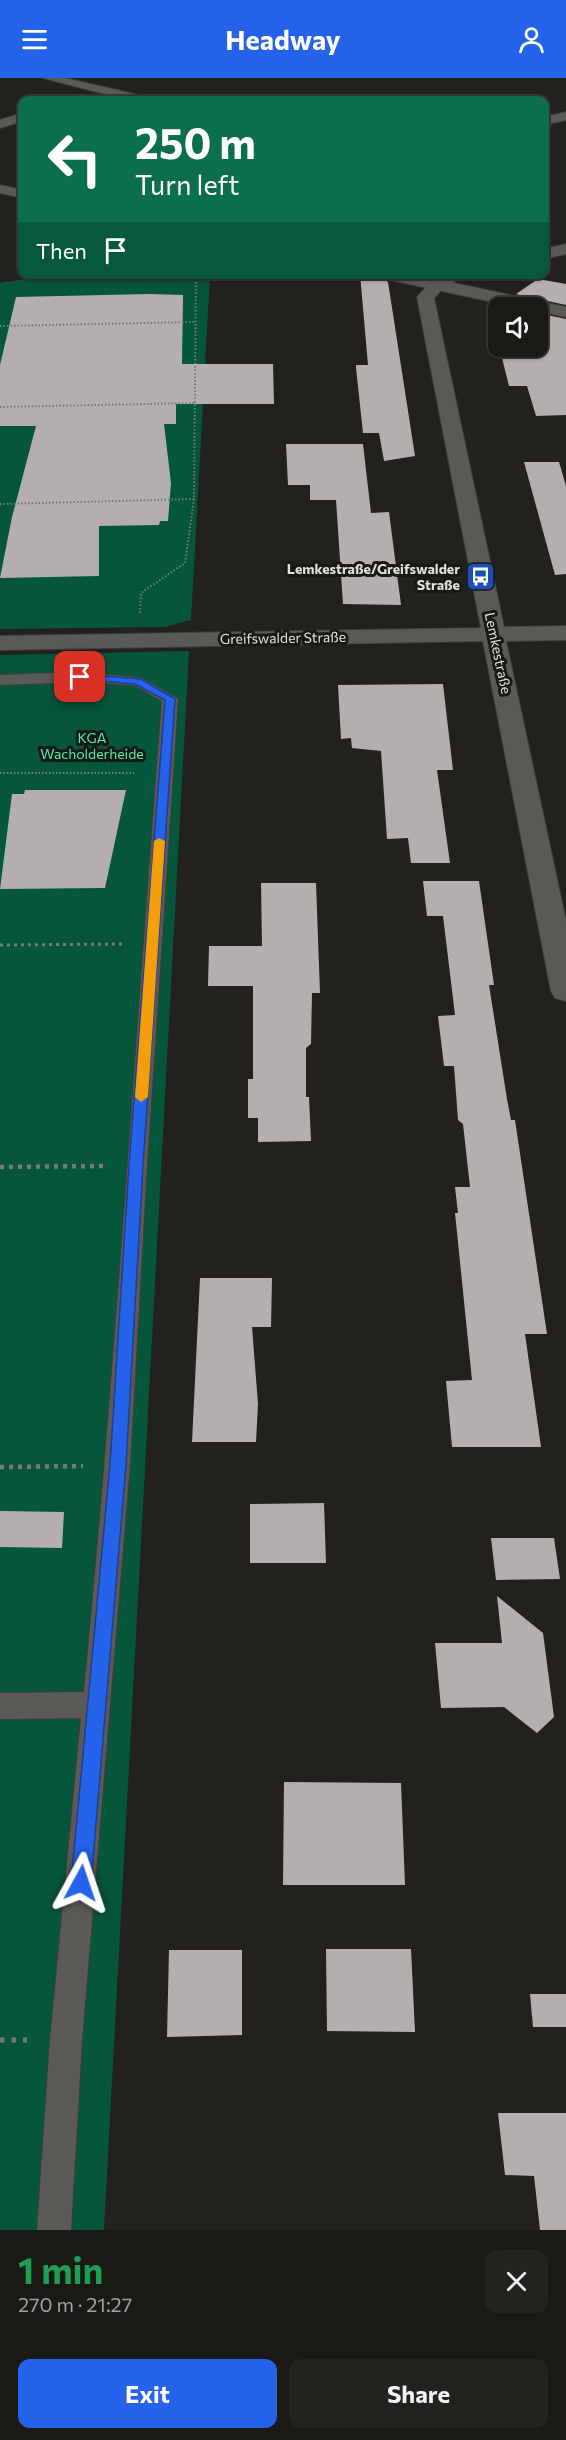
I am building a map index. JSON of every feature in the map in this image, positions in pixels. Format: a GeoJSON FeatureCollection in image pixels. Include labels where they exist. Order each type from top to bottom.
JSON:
{"type":"FeatureCollection","features":[{"type":"Feature","properties":{"kind":"street"},"geometry":{"type":"LineString","coordinates":[[49,78],[125,96]]}},
{"type":"Feature","properties":{"kind":"street"},"geometry":{"type":"LineString","coordinates":[[94,96],[136,84]]}},
{"type":"Feature","properties":{"kind":"street"},"geometry":{"type":"LineString","coordinates":[[549,120],[566,116]]}},
{"type":"Feature","properties":{"kind":"street"},"geometry":{"type":"LineString","coordinates":[[0,124],[18,118]]}},
{"type":"Feature","properties":{"kind":"street"},"geometry":{"type":"LineString","coordinates":[[2,190],[18,193]]}},
{"type":"Feature","properties":{"kind":"street"},"geometry":{"type":"LineString","coordinates":[[549,253],[566,249]]}},
{"type":"Feature","properties":{"kind":"street"},"geometry":{"type":"LineString","coordinates":[[409,279],[566,312]]}},
{"type":"Feature","properties":{"kind":"street"},"geometry":{"type":"LineString","coordinates":[[437,285],[450,279]]}},
{"type":"Feature","properties":{"kind":"street","name":"Lemkestraße"},"geometry":{"type":"LineString","coordinates":[[437,285],[425,297],[566,991]]}},
{"type":"Feature","properties":{"kind":"street","name":"Greifswalder Straße"},"geometry":{"type":"LineString","coordinates":[[0,643],[566,633]]}},
{"type":"Feature","properties":{"kind":"lane"},"geometry":{"type":"LineString","coordinates":[[0,680],[80,677],[137,681],[170,699],[136,1165],[118,1465],[66,2040],[54,2230]]}},
{"type":"Feature","properties":{"kind":"lane"},"geometry":{"type":"LineString","coordinates":[[0,1706],[98,1705]]}},
{"type":"Feature","properties":{"kind":"path"},"geometry":{"type":"LineString","coordinates":[[140,616],[141,592],[185,563],[194,498],[196,279]]}},
{"type":"Feature","properties":{"kind":"path"},"geometry":{"type":"LineString","coordinates":[[0,326],[196,322]]}},
{"type":"Feature","properties":{"kind":"path"},"geometry":{"type":"LineString","coordinates":[[0,407],[196,403]]}},
{"type":"Feature","properties":{"kind":"path"},"geometry":{"type":"LineString","coordinates":[[0,504],[194,498]]}},
{"type":"Feature","properties":{"kind":"path"},"geometry":{"type":"LineString","coordinates":[[0,773],[165,772]]}},
{"type":"Feature","properties":{"kind":"path"},"geometry":{"type":"LineString","coordinates":[[0,945],[153,944]]}},
{"type":"Feature","properties":{"kind":"path"},"geometry":{"type":"LineString","coordinates":[[0,1167],[136,1165]]}},
{"type":"Feature","properties":{"kind":"path"},"geometry":{"type":"LineString","coordinates":[[0,1467],[118,1465]]}},
{"type":"Feature","properties":{"kind":"green space"},"geometry":{"type":"Polygon","coordinates":[[[24,279],[210,279],[191,620],[165,627],[0,629],[0,283],[24,279]]]}},
{"type":"Feature","properties":{"kind":"green space","name":"KGA Wacholderheide"},"geometry":{"type":"Polygon","coordinates":[[[189,651],[104,2230],[0,2230],[0,655],[189,651]]]}},
{"type":"Feature","properties":{"kind":"building"},"geometry":{"type":"Polygon","coordinates":[[[360,279],[384,279],[388,282],[415,456],[384,461],[379,433],[363,433],[356,365],[368,365],[360,279]]]}},
{"type":"Feature","properties":{"kind":"building"},"geometry":{"type":"Polygon","coordinates":[[[538,279],[566,284],[566,305],[548,301],[548,297],[516,294],[538,279]]]}},
{"type":"Feature","properties":{"kind":"building"},"geometry":{"type":"Polygon","coordinates":[[[183,295],[182,364],[273,364],[274,404],[176,404],[176,424],[164,424],[171,483],[168,521],[160,521],[159,525],[99,526],[99,576],[0,578],[12,517],[36,426],[0,426],[0,365],[16,297],[183,295]]]}},
{"type":"Feature","properties":{"kind":"building"},"geometry":{"type":"Polygon","coordinates":[[[548,315],[566,319],[566,415],[536,416],[527,386],[509,386],[502,357],[548,357],[548,315]]]}},
{"type":"Feature","properties":{"kind":"building"},"geometry":{"type":"Polygon","coordinates":[[[286,444],[363,444],[371,513],[389,512],[401,605],[343,604],[336,500],[310,500],[310,485],[288,485],[286,444]]]}},
{"type":"Feature","properties":{"kind":"building"},"geometry":{"type":"Polygon","coordinates":[[[524,462],[559,462],[566,486],[566,574],[555,575],[524,462]]]}},
{"type":"Feature","properties":{"kind":"building"},"geometry":{"type":"Polygon","coordinates":[[[443,684],[453,770],[437,770],[450,863],[411,863],[408,838],[387,839],[381,751],[352,748],[351,738],[341,739],[338,685],[443,684]]]}},
{"type":"Feature","properties":{"kind":"building"},"geometry":{"type":"Polygon","coordinates":[[[25,790],[126,790],[105,888],[0,889],[12,794],[24,794],[25,790]]]}},
{"type":"Feature","properties":{"kind":"building"},"geometry":{"type":"Polygon","coordinates":[[[423,881],[479,881],[494,985],[489,985],[511,1120],[515,1120],[547,1334],[525,1334],[541,1447],[452,1447],[446,1381],[472,1380],[455,1213],[458,1213],[455,1187],[470,1187],[463,1124],[458,1120],[454,1066],[444,1066],[438,1016],[455,1015],[443,916],[427,916],[423,881]]]}},
{"type":"Feature","properties":{"kind":"building"},"geometry":{"type":"Polygon","coordinates":[[[261,883],[316,883],[320,993],[312,993],[311,1044],[306,1048],[306,1097],[309,1097],[311,1141],[258,1142],[258,1118],[248,1118],[248,1079],[253,1079],[253,986],[208,986],[209,946],[262,946],[261,883]]]}},
{"type":"Feature","properties":{"kind":"building"},"geometry":{"type":"Polygon","coordinates":[[[200,1278],[272,1278],[271,1327],[252,1327],[258,1404],[256,1442],[192,1442],[200,1278]]]}},
{"type":"Feature","properties":{"kind":"building"},"geometry":{"type":"Polygon","coordinates":[[[324,1503],[326,1563],[250,1563],[250,1504],[324,1503]]]}},
{"type":"Feature","properties":{"kind":"building"},"geometry":{"type":"Polygon","coordinates":[[[0,1511],[64,1512],[62,1548],[0,1547],[0,1511]]]}},
{"type":"Feature","properties":{"kind":"building"},"geometry":{"type":"Polygon","coordinates":[[[491,1538],[554,1538],[560,1579],[496,1580],[491,1538]]]}},
{"type":"Feature","properties":{"kind":"building"},"geometry":{"type":"Polygon","coordinates":[[[497,1596],[543,1633],[554,1717],[537,1733],[504,1707],[441,1708],[435,1643],[502,1643],[497,1596]]]}},
{"type":"Feature","properties":{"kind":"building"},"geometry":{"type":"Polygon","coordinates":[[[284,1782],[401,1783],[405,1885],[283,1885],[284,1782]]]}},
{"type":"Feature","properties":{"kind":"building"},"geometry":{"type":"Polygon","coordinates":[[[326,1949],[411,1949],[415,2032],[327,2031],[326,1949]]]}},
{"type":"Feature","properties":{"kind":"building"},"geometry":{"type":"Polygon","coordinates":[[[169,1950],[242,1950],[242,2035],[167,2037],[169,1950]]]}},
{"type":"Feature","properties":{"kind":"building"},"geometry":{"type":"Polygon","coordinates":[[[530,1994],[566,1994],[566,2027],[533,2027],[530,1994]]]}},
{"type":"Feature","properties":{"kind":"building"},"geometry":{"type":"Polygon","coordinates":[[[498,2113],[566,2113],[566,2230],[540,2230],[534,2176],[505,2175],[498,2113]]]}},
{"type":"Feature","properties":{"kind":"slow traffic"},"geometry":{"type":"LineString","coordinates":[[141,1097],[159,841]]}},
{"type":"Feature","properties":{"kind":"place","name":"Lemkestraße/Greifswalder Straße"},"geometry":{"type":"Point","coordinates":[481,577]}},
{"type":"Feature","properties":{"kind":"route"},"geometry":{"type":"LineString","coordinates":[[80,677],[137,681],[170,699],[136,1165],[118,1465],[81,1883]]}}]}
